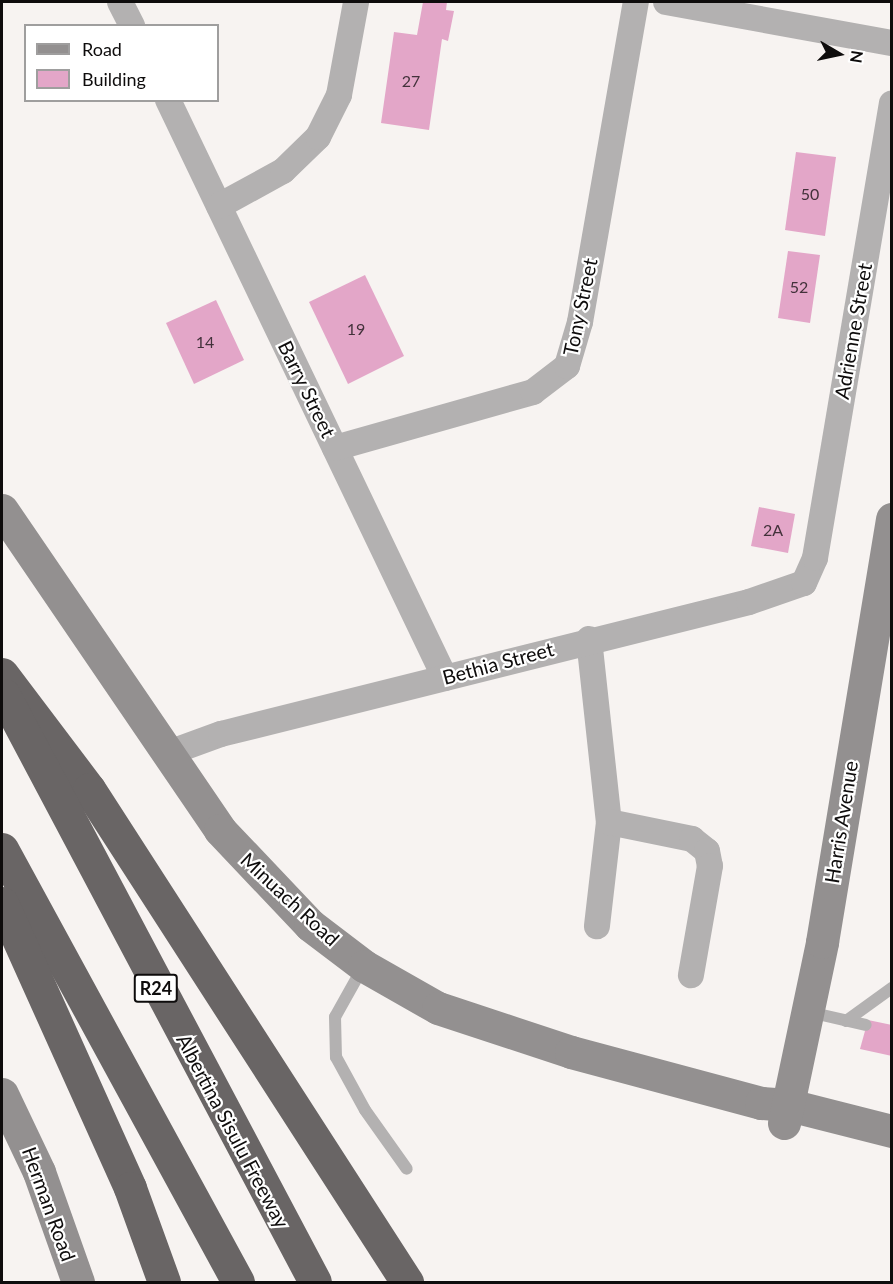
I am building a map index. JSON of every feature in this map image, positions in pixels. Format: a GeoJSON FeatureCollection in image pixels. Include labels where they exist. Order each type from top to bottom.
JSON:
{"type":"FeatureCollection","features":[{"type":"Feature","properties":{"kind":"highway"},"geometry":{"type":"LineString","coordinates":[[2,674],[89,789],[407,1282]]}},
{"type":"Feature","properties":{"kind":"highway","name":"Albertina Sisulu Freeway"},"geometry":{"type":"LineString","coordinates":[[2,691],[315,1282]]}},
{"type":"Feature","properties":{"kind":"highway"},"geometry":{"type":"LineString","coordinates":[[2,849],[238,1282]]}},
{"type":"Feature","properties":{"kind":"highway"},"geometry":{"type":"LineString","coordinates":[[2,903],[130,1188],[164,1282]]}},
{"type":"Feature","properties":{"kind":"main road","name":"Minuach Road"},"geometry":{"type":"LineString","coordinates":[[2,510],[166,754],[253,869],[310,925],[364,966],[438,1008],[571,1052],[778,1110]]}},
{"type":"Feature","properties":{"kind":"main road","name":"Harris Avenue"},"geometry":{"type":"LineString","coordinates":[[778,1110],[809,1012],[891,519]]}},
{"type":"Feature","properties":{"kind":"main road","name":"Herman Road"},"geometry":{"type":"LineString","coordinates":[[2,1094],[39,1172],[78,1282]]}},
{"type":"Feature","properties":{"kind":"main road"},"geometry":{"type":"LineString","coordinates":[[778,1110],[891,1131]]}},
{"type":"Feature","properties":{"kind":"main road"},"geometry":{"type":"LineString","coordinates":[[778,1110],[891,1151]]}},
{"type":"Feature","properties":{"kind":"street"},"geometry":{"type":"LineString","coordinates":[[120,2],[131,24]]}},
{"type":"Feature","properties":{"kind":"street"},"geometry":{"type":"LineString","coordinates":[[219,206],[283,171],[318,138],[339,95],[356,2]]}},
{"type":"Feature","properties":{"kind":"street","name":"Tony Street"},"geometry":{"type":"LineString","coordinates":[[334,448],[533,392],[567,366],[580,322],[636,2]]}},
{"type":"Feature","properties":{"kind":"street"},"geometry":{"type":"LineString","coordinates":[[666,2],[891,43]]}},
{"type":"Feature","properties":{"kind":"street","name":"Barry Street"},"geometry":{"type":"LineString","coordinates":[[169,102],[444,678]]}},
{"type":"Feature","properties":{"kind":"street","name":"Adrienne Street"},"geometry":{"type":"LineString","coordinates":[[815,558],[891,103]]}},
{"type":"Feature","properties":{"kind":"street","name":"Bethia Street"},"geometry":{"type":"LineString","coordinates":[[166,754],[221,734],[794,588],[811,575],[815,558]]}},
{"type":"Feature","properties":{"kind":"street"},"geometry":{"type":"LineString","coordinates":[[588,639],[609,822],[597,926]]}},
{"type":"Feature","properties":{"kind":"street"},"geometry":{"type":"LineString","coordinates":[[609,822],[704,845],[710,866],[691,975]]}},
{"type":"Feature","properties":{"kind":"lane"},"geometry":{"type":"LineString","coordinates":[[364,966],[335,1017],[336,1057],[364,1110],[407,1169]]}},
{"type":"Feature","properties":{"kind":"lane"},"geometry":{"type":"LineString","coordinates":[[846,1021],[891,988]]}},
{"type":"Feature","properties":{"kind":"lane"},"geometry":{"type":"LineString","coordinates":[[809,1012],[866,1026]]}},
{"type":"Feature","properties":{"kind":"building"},"geometry":{"type":"Polygon","coordinates":[[[423,2],[447,2],[446,10],[454,11],[448,41],[442,39],[429,130],[381,123],[394,32],[417,35],[423,2]]]}},
{"type":"Feature","properties":{"kind":"building"},"geometry":{"type":"Polygon","coordinates":[[[796,152],[836,157],[825,236],[785,230],[796,152]]]}},
{"type":"Feature","properties":{"kind":"building"},"geometry":{"type":"Polygon","coordinates":[[[788,251],[820,255],[810,323],[778,318],[788,251]]]}},
{"type":"Feature","properties":{"kind":"building"},"geometry":{"type":"Polygon","coordinates":[[[365,275],[404,356],[348,384],[309,302],[365,275]]]}},
{"type":"Feature","properties":{"kind":"building"},"geometry":{"type":"Polygon","coordinates":[[[216,300],[244,360],[194,384],[166,323],[216,300]]]}},
{"type":"Feature","properties":{"kind":"building"},"geometry":{"type":"Polygon","coordinates":[[[759,507],[795,514],[788,553],[751,546],[759,507]]]}},
{"type":"Feature","properties":{"kind":"building"},"geometry":{"type":"Polygon","coordinates":[[[868,1020],[892,1025],[892,1056],[860,1049],[868,1020]]]}}]}
